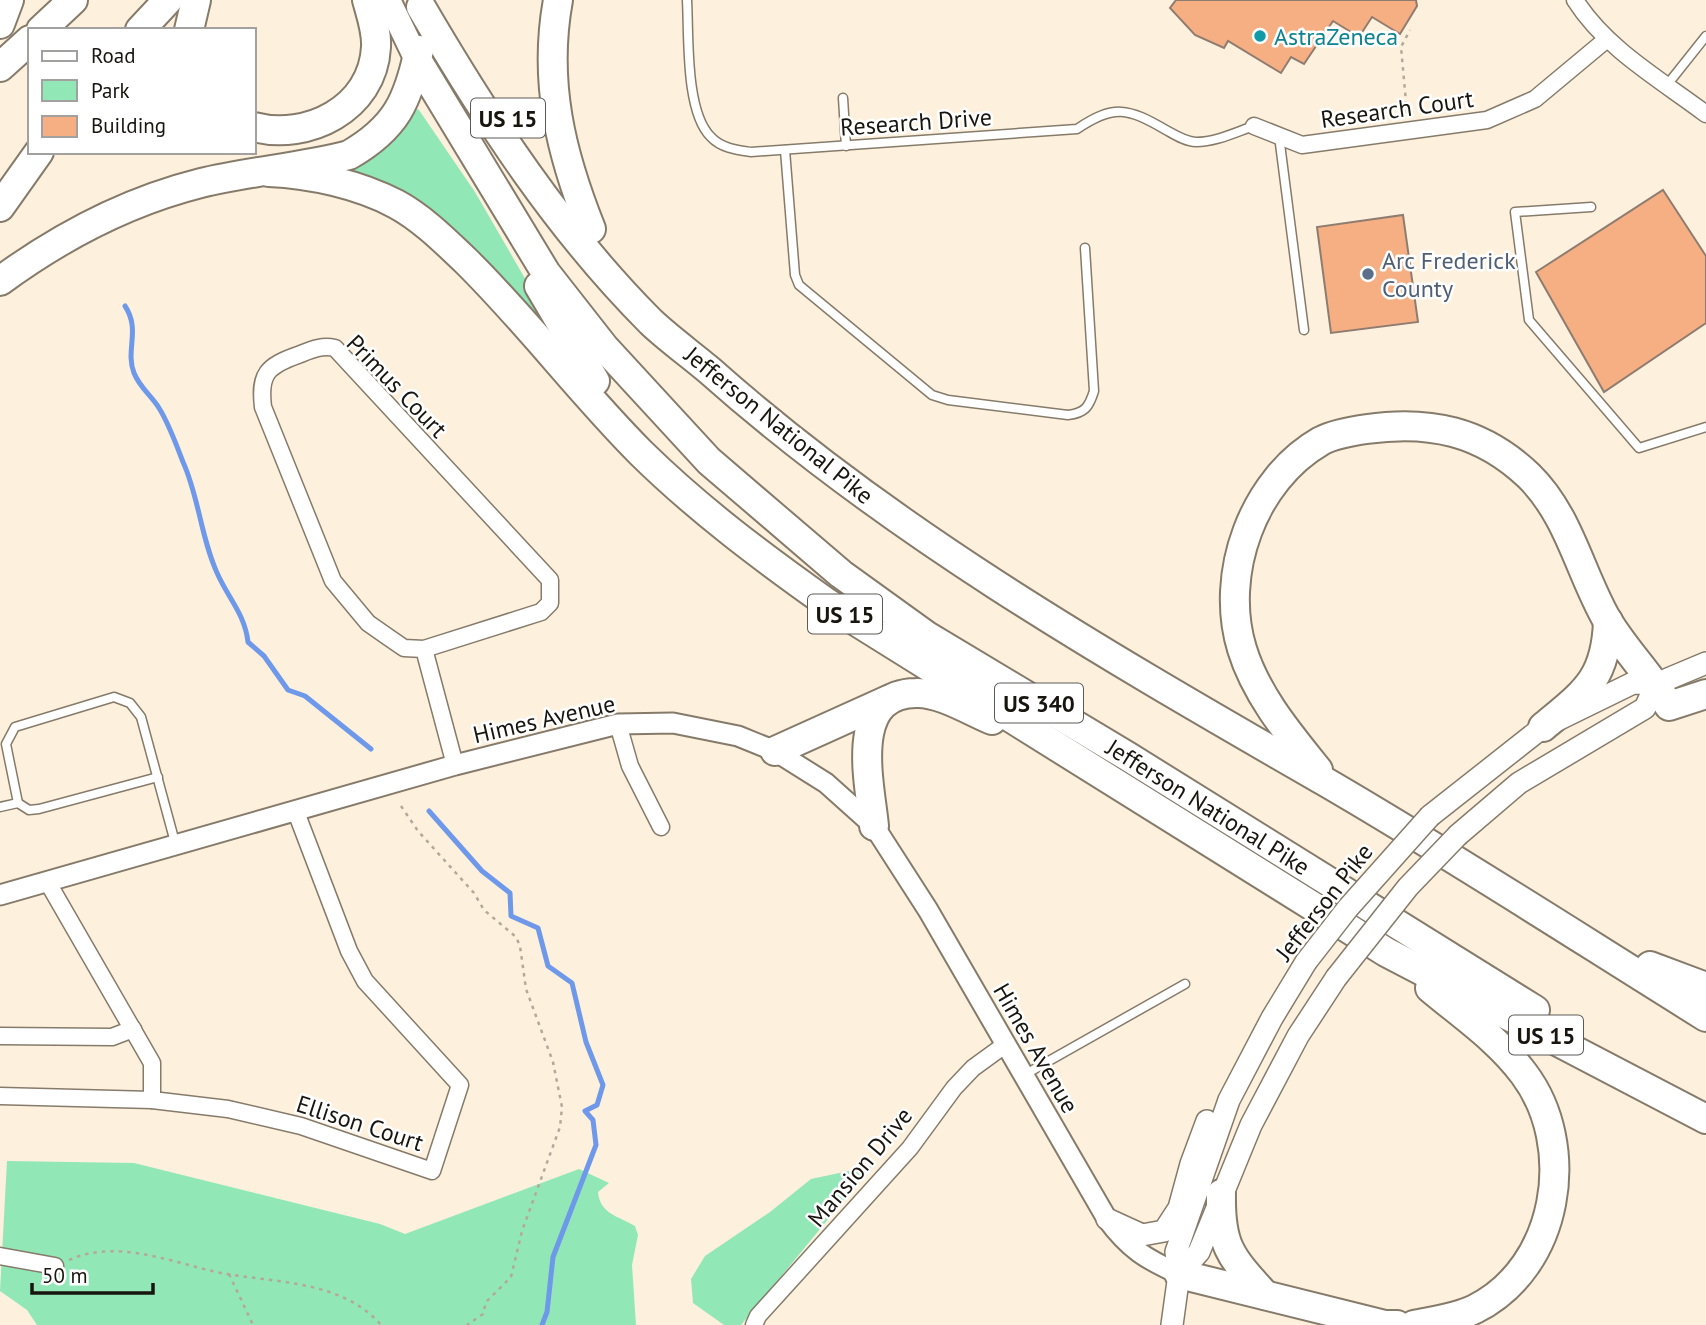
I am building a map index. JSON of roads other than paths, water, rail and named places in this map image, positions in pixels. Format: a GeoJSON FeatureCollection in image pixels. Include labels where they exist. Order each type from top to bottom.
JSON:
{"type":"FeatureCollection","features":[{"type":"Feature","properties":{"kind":"highway"},"geometry":{"type":"LineString","coordinates":[[0,24],[9,0]]}},
{"type":"Feature","properties":{"kind":"highway"},"geometry":{"type":"LineString","coordinates":[[43,28],[73,0]]}},
{"type":"Feature","properties":{"kind":"highway"},"geometry":{"type":"LineString","coordinates":[[142,28],[168,0]]}},
{"type":"Feature","properties":{"kind":"highway"},"geometry":{"type":"LineString","coordinates":[[189,28],[196,0]]}},
{"type":"Feature","properties":{"kind":"highway"},"geometry":{"type":"LineString","coordinates":[[256,127],[295,131],[333,117],[349,104],[371,70],[376,50],[367,0]]}},
{"type":"Feature","properties":{"kind":"highway"},"geometry":{"type":"LineString","coordinates":[[558,0],[551,60],[555,108],[566,163],[591,229]]}},
{"type":"Feature","properties":{"kind":"highway"},"geometry":{"type":"LineString","coordinates":[[269,172],[349,155],[366,145],[388,126],[405,102],[422,37],[424,2]]}},
{"type":"Feature","properties":{"kind":"highway","name":"Jefferson National Pike"},"geometry":{"type":"LineString","coordinates":[[424,2],[472,94],[563,222],[654,326],[679,344],[764,419],[867,499],[1169,692],[1328,783],[1706,1017]]}},
{"type":"Feature","properties":{"kind":"highway","name":"US 15"},"geometry":{"type":"LineString","coordinates":[[424,2],[591,229],[665,319],[679,344]]}},
{"type":"Feature","properties":{"kind":"highway"},"geometry":{"type":"LineString","coordinates":[[0,67],[28,42]]}},
{"type":"Feature","properties":{"kind":"highway","name":"Jefferson National Pike"},"geometry":{"type":"LineString","coordinates":[[417,60],[546,273],[604,347],[709,461],[841,574],[927,636],[1127,755],[1350,897],[1706,1117]]}},
{"type":"Feature","properties":{"kind":"highway"},"geometry":{"type":"LineString","coordinates":[[0,207],[38,154]]}},
{"type":"Feature","properties":{"kind":"highway"},"geometry":{"type":"LineString","coordinates":[[480,168],[557,320],[641,453]]}},
{"type":"Feature","properties":{"kind":"highway","name":"US 15"},"geometry":{"type":"LineString","coordinates":[[0,281],[59,243],[143,199],[203,182],[269,172],[296,173],[361,189],[397,204],[439,235],[481,276],[641,453],[754,551],[827,603],[1386,951],[1706,1117]]}},
{"type":"Feature","properties":{"kind":"highway"},"geometry":{"type":"LineString","coordinates":[[1328,783],[1279,722],[1254,676],[1242,649],[1236,597],[1236,571],[1248,530],[1269,489],[1293,461],[1324,439],[1395,425],[1426,425],[1451,430],[1504,457],[1529,477],[1557,512],[1608,621],[1656,684],[1669,706],[1706,694]]}},
{"type":"Feature","properties":{"kind":"highway"},"geometry":{"type":"LineString","coordinates":[[1543,727],[1587,690],[1597,677],[1605,656],[1608,621]]}},
{"type":"Feature","properties":{"kind":"highway"},"geometry":{"type":"LineString","coordinates":[[775,751],[894,697],[917,692],[939,698],[1067,751]]}},
{"type":"Feature","properties":{"kind":"highway"},"geometry":{"type":"LineString","coordinates":[[874,826],[867,733],[877,712],[894,697]]}},
{"type":"Feature","properties":{"kind":"highway"},"geometry":{"type":"LineString","coordinates":[[1542,914],[1678,979],[1706,987]]}},
{"type":"Feature","properties":{"kind":"highway"},"geometry":{"type":"LineString","coordinates":[[1386,951],[1498,1044],[1525,1075],[1543,1110],[1554,1142],[1554,1181],[1549,1214],[1538,1247],[1521,1273],[1475,1309],[1413,1325]]}},
{"type":"Feature","properties":{"kind":"highway"},"geometry":{"type":"LineString","coordinates":[[1221,1194],[1223,1240],[1233,1259],[1265,1295]]}},
{"type":"Feature","properties":{"kind":"highway"},"geometry":{"type":"LineString","coordinates":[[1179,1274],[1385,1325],[1397,1325]]}},
{"type":"Feature","properties":{"kind":"main road","name":"Jefferson National Pike"},"geometry":{"type":"LineString","coordinates":[[388,0],[417,60]]}},
{"type":"Feature","properties":{"kind":"main road","name":"Jefferson Pike"},"geometry":{"type":"LineString","coordinates":[[1172,1325],[1179,1274],[1176,1252],[1229,1100],[1272,1018],[1306,962],[1348,908],[1430,816],[1543,727],[1633,683],[1656,684],[1706,663]]}},
{"type":"Feature","properties":{"kind":"main road"},"geometry":{"type":"LineString","coordinates":[[1179,1274],[1199,1252],[1251,1125],[1298,1036],[1336,978],[1408,887],[1458,835],[1519,783],[1645,708],[1656,684]]}},
{"type":"Feature","properties":{"kind":"main road"},"geometry":{"type":"LineString","coordinates":[[1107,1219],[1142,1235],[1164,1231],[1179,1208],[1191,1164],[1208,1120],[1229,1100]]}},
{"type":"Feature","properties":{"kind":"street"},"geometry":{"type":"LineString","coordinates":[[1575,0],[1586,18],[1607,39],[1706,114]]}},
{"type":"Feature","properties":{"kind":"street","name":"Research Court"},"geometry":{"type":"LineString","coordinates":[[1254,126],[1303,145],[1488,120],[1535,99],[1607,39]]}},
{"type":"Feature","properties":{"kind":"street","name":"Primus Court"},"geometry":{"type":"LineString","coordinates":[[323,346],[335,348],[550,580],[550,603],[541,612],[424,649],[404,648],[388,638],[368,623],[333,581],[263,407],[261,387],[267,372],[278,362],[323,346]]}},
{"type":"Feature","properties":{"kind":"street"},"geometry":{"type":"LineString","coordinates":[[424,649],[455,765]]}},
{"type":"Feature","properties":{"kind":"street","name":"Himes Avenue"},"geometry":{"type":"LineString","coordinates":[[0,895],[455,765],[618,724],[673,723],[738,736],[775,751],[826,783],[874,826],[928,910],[1107,1219],[1124,1243],[1149,1260],[1179,1274]]}},
{"type":"Feature","properties":{"kind":"street"},"geometry":{"type":"LineString","coordinates":[[618,724],[630,766],[661,827]]}},
{"type":"Feature","properties":{"kind":"street","name":"Ellison Court"},"geometry":{"type":"LineString","coordinates":[[152,1101],[228,1109],[302,1126],[432,1171],[460,1085],[365,981],[349,951],[296,812]]}},
{"type":"Feature","properties":{"kind":"street"},"geometry":{"type":"LineString","coordinates":[[0,1096],[152,1101],[152,1063],[47,881]]}},
{"type":"Feature","properties":{"kind":"street"},"geometry":{"type":"LineString","coordinates":[[0,1036],[112,1037],[133,1029]]}},
{"type":"Feature","properties":{"kind":"street","name":"Mansion Drive"},"geometry":{"type":"LineString","coordinates":[[754,1325],[758,1315],[910,1148],[954,1088],[973,1068],[1006,1044]]}},
{"type":"Feature","properties":{"kind":"street"},"geometry":{"type":"LineString","coordinates":[[0,1256],[55,1266]]}},
{"type":"Feature","properties":{"kind":"lane","name":"Research Drive"},"geometry":{"type":"LineString","coordinates":[[687,0],[695,106],[710,137],[735,150],[785,150],[1077,129],[1100,114],[1113,111],[1131,112],[1177,137],[1195,142],[1217,139],[1254,126]]}},
{"type":"Feature","properties":{"kind":"lane"},"geometry":{"type":"LineString","coordinates":[[1667,85],[1706,36]]}},
{"type":"Feature","properties":{"kind":"lane"},"geometry":{"type":"LineString","coordinates":[[843,99],[846,146]]}},
{"type":"Feature","properties":{"kind":"lane"},"geometry":{"type":"LineString","coordinates":[[1279,136],[1304,330]]}},
{"type":"Feature","properties":{"kind":"lane"},"geometry":{"type":"LineString","coordinates":[[785,150],[795,275],[800,285],[921,388],[948,400],[1068,415],[1082,413],[1090,405],[1094,391],[1085,248]]}},
{"type":"Feature","properties":{"kind":"lane"},"geometry":{"type":"LineString","coordinates":[[1591,207],[1515,212],[1529,320],[1639,448],[1706,427]]}},
{"type":"Feature","properties":{"kind":"lane"},"geometry":{"type":"LineString","coordinates":[[18,803],[6,744],[15,727],[114,696],[131,703],[141,718],[176,846]]}},
{"type":"Feature","properties":{"kind":"lane"},"geometry":{"type":"LineString","coordinates":[[0,807],[18,803],[29,810],[39,809],[158,777]]}},
{"type":"Feature","properties":{"kind":"lane"},"geometry":{"type":"LineString","coordinates":[[1024,1076],[1185,984]]}},
{"type":"Feature","properties":{"kind":"waterway"},"geometry":{"type":"LineString","coordinates":[[125,306],[132,323],[131,356],[134,373],[159,408],[172,434],[193,489],[212,561],[240,615],[248,642],[264,656],[288,690],[305,696],[371,749]]}},
{"type":"Feature","properties":{"kind":"waterway"},"geometry":{"type":"LineString","coordinates":[[429,811],[482,871],[510,893],[511,916],[538,928],[548,966],[572,983],[586,1042],[603,1085],[597,1105],[585,1111],[593,1120],[596,1145],[553,1257],[547,1312],[542,1325]]}},
{"type":"Feature","properties":{"kind":"place","name":"AstraZeneca"},"geometry":{"type":"Point","coordinates":[1260,36]}},
{"type":"Feature","properties":{"kind":"place","name":"Arc Frederick County"},"geometry":{"type":"Point","coordinates":[1368,274]}}]}
